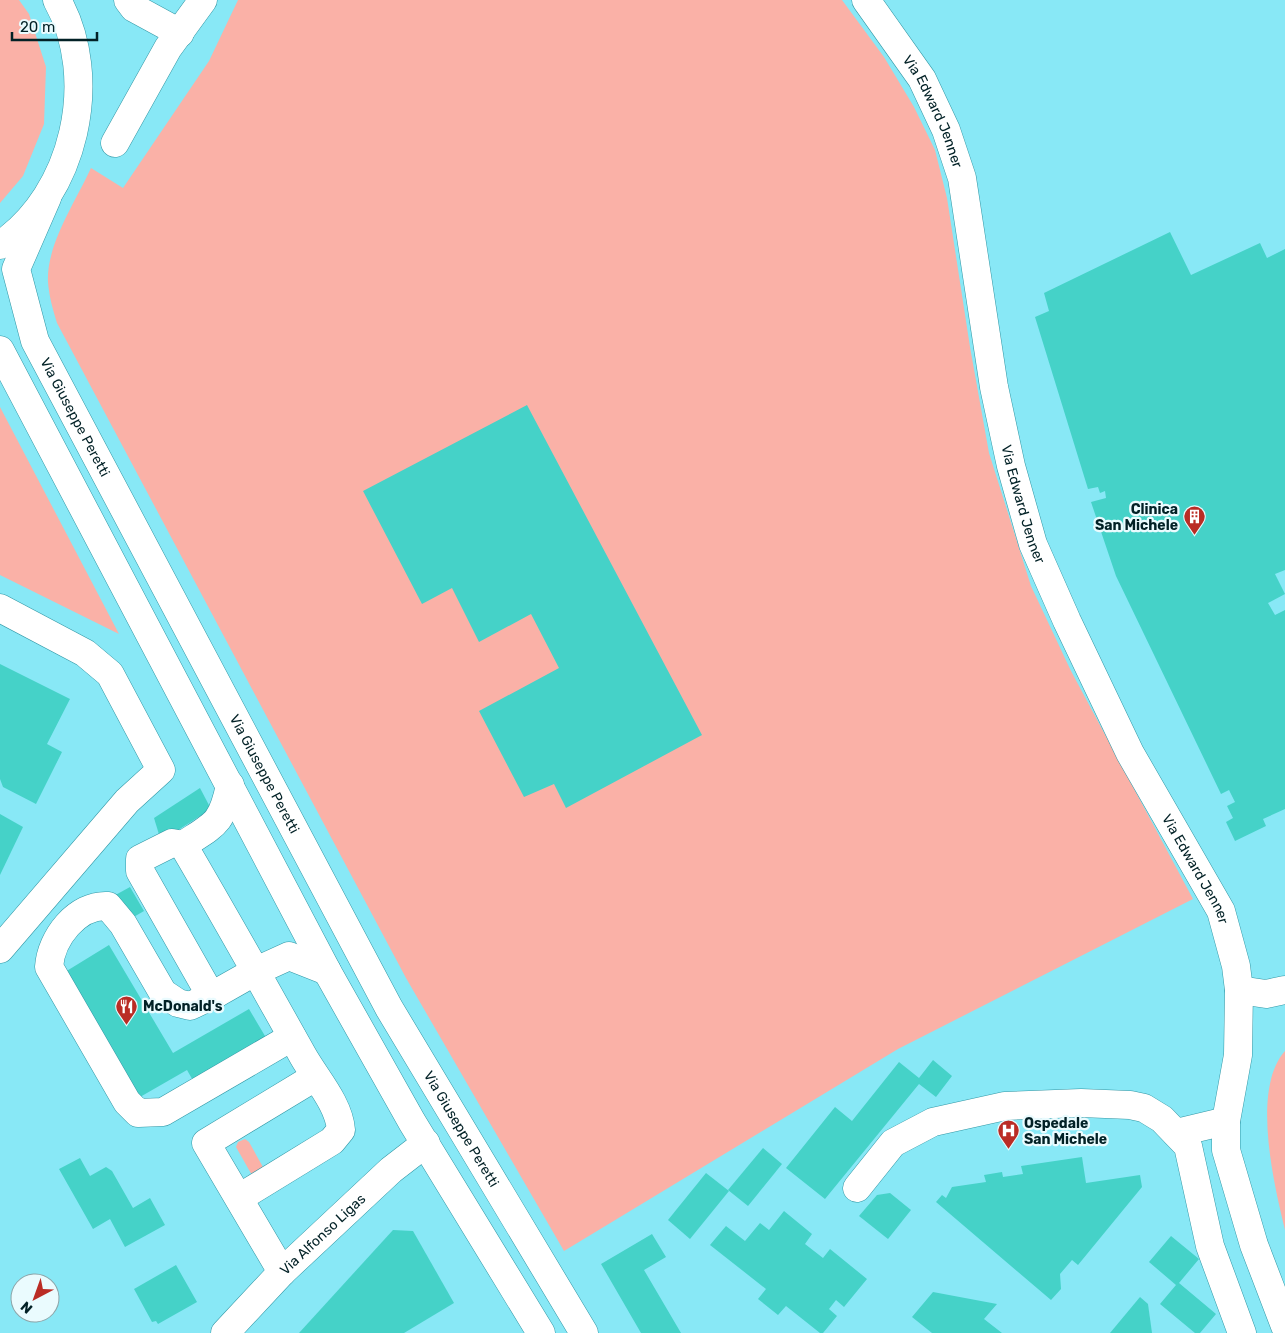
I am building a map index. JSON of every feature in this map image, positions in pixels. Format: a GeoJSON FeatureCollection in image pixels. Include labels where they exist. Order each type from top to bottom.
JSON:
{"type":"FeatureCollection","features":[{"type":"Feature","properties":{"kind":"street","name":"Via Giuseppe Peretti"},"geometry":{"type":"LineString","coordinates":[[57,0],[67,18],[80,79],[73,141],[16,269],[35,341],[389,1008],[584,1333]]}},
{"type":"Feature","properties":{"kind":"street"},"geometry":{"type":"LineString","coordinates":[[128,0],[134,8],[180,33]]}},
{"type":"Feature","properties":{"kind":"street"},"geometry":{"type":"LineString","coordinates":[[115,143],[168,48],[203,0]]}},
{"type":"Feature","properties":{"kind":"street","name":"Via Edward Jenner"},"geometry":{"type":"LineString","coordinates":[[866,0],[922,79],[946,130],[962,178],[994,386],[1011,466],[1034,544],[1067,621],[1130,753],[1221,911],[1236,966],[1239,990],[1238,1055],[1226,1121],[1226,1150],[1254,1245],[1285,1326]]}},
{"type":"Feature","properties":{"kind":"street"},"geometry":{"type":"LineString","coordinates":[[0,245],[13,236],[47,198]]}},
{"type":"Feature","properties":{"kind":"street"},"geometry":{"type":"LineString","coordinates":[[0,350],[327,971],[426,1144],[541,1333]]}},
{"type":"Feature","properties":{"kind":"street"},"geometry":{"type":"LineString","coordinates":[[0,608],[86,653],[110,674],[161,770],[127,801],[0,949]]}},
{"type":"Feature","properties":{"kind":"street"},"geometry":{"type":"LineString","coordinates":[[183,845],[214,824],[218,819],[225,810],[230,785]]}},
{"type":"Feature","properties":{"kind":"street"},"geometry":{"type":"LineString","coordinates":[[217,993],[206,989],[140,871],[140,858],[172,842],[183,845],[340,1118],[341,1130],[332,1141],[239,1198]]}},
{"type":"Feature","properties":{"kind":"street"},"geometry":{"type":"LineString","coordinates":[[292,1037],[163,1112],[138,1113],[127,1102],[49,967],[49,958],[55,941],[71,922],[97,905],[108,906],[123,924],[162,993],[178,1003],[190,1006],[289,956],[327,971]]}},
{"type":"Feature","properties":{"kind":"street"},"geometry":{"type":"LineString","coordinates":[[1239,990],[1266,994],[1285,990]]}},
{"type":"Feature","properties":{"kind":"street"},"geometry":{"type":"LineString","coordinates":[[282,1272],[206,1143],[315,1077]]}},
{"type":"Feature","properties":{"kind":"street"},"geometry":{"type":"LineString","coordinates":[[857,1188],[893,1143],[932,1122],[1005,1106],[1081,1103],[1130,1105],[1144,1108],[1162,1119],[1188,1146],[1210,1246],[1242,1333]]}},
{"type":"Feature","properties":{"kind":"street"},"geometry":{"type":"LineString","coordinates":[[1176,1133],[1226,1121]]}},
{"type":"Feature","properties":{"kind":"street","name":"Via Alfonso Ligas"},"geometry":{"type":"LineString","coordinates":[[225,1333],[282,1272],[391,1170],[426,1144]]}},
{"type":"Feature","properties":{"kind":"shaded area"},"geometry":{"type":"Polygon","coordinates":[[[0,0],[19,0],[29,14],[46,67],[44,124],[23,176],[0,203],[0,0]]]}},
{"type":"Feature","properties":{"kind":"shaded area"},"geometry":{"type":"Polygon","coordinates":[[[238,0],[842,0],[884,57],[914,107],[935,150],[947,198],[970,347],[989,453],[1031,586],[1071,671],[1193,899],[898,1049],[564,1251],[406,978],[57,323],[53,308],[48,282],[52,253],[63,224],[91,168],[123,188],[209,61],[238,0]]]}},
{"type":"Feature","properties":{"kind":"shaded area"},"geometry":{"type":"Polygon","coordinates":[[[0,407],[119,634],[0,575],[0,407]]]}},
{"type":"Feature","properties":{"kind":"shaded area"},"geometry":{"type":"Polygon","coordinates":[[[1285,1051],[1285,1230],[1271,1163],[1267,1112],[1269,1089],[1275,1068],[1285,1051]]]}},
{"type":"Feature","properties":{"kind":"shaded area"},"geometry":{"type":"Polygon","coordinates":[[[245,1139],[249,1142],[264,1169],[253,1177],[236,1147],[238,1142],[245,1139]]]}},
{"type":"Feature","properties":{"kind":"building","name":"Clinica San Michele"},"geometry":{"type":"Polygon","coordinates":[[[1170,232],[1191,275],[1260,243],[1267,258],[1285,249],[1285,570],[1275,574],[1285,594],[1268,603],[1275,615],[1285,610],[1285,809],[1263,819],[1266,826],[1235,841],[1226,822],[1233,818],[1227,806],[1235,802],[1229,790],[1221,794],[1116,576],[1091,502],[1106,498],[1105,491],[1100,493],[1098,487],[1088,489],[1035,317],[1049,311],[1044,293],[1170,232]]]}},
{"type":"Feature","properties":{"kind":"building"},"geometry":{"type":"Polygon","coordinates":[[[527,405],[702,735],[566,808],[554,784],[524,797],[479,711],[559,668],[531,614],[479,642],[452,588],[422,604],[363,491],[527,405]]]}},
{"type":"Feature","properties":{"kind":"building"},"geometry":{"type":"Polygon","coordinates":[[[0,664],[70,699],[47,744],[62,752],[36,804],[3,787],[0,779],[0,664]]]}},
{"type":"Feature","properties":{"kind":"building"},"geometry":{"type":"Polygon","coordinates":[[[200,788],[211,809],[161,841],[154,818],[200,788]]]}},
{"type":"Feature","properties":{"kind":"building"},"geometry":{"type":"Polygon","coordinates":[[[0,814],[23,827],[0,875],[0,814]]]}},
{"type":"Feature","properties":{"kind":"building"},"geometry":{"type":"Polygon","coordinates":[[[130,887],[144,911],[125,922],[110,898],[130,887]]]}},
{"type":"Feature","properties":{"kind":"building","name":"McDonald's"},"geometry":{"type":"Polygon","coordinates":[[[109,945],[173,1053],[249,1009],[268,1041],[195,1084],[187,1070],[140,1097],[65,972],[109,945]]]}},
{"type":"Feature","properties":{"kind":"building"},"geometry":{"type":"Polygon","coordinates":[[[933,1060],[952,1076],[936,1097],[919,1084],[825,1199],[786,1168],[835,1107],[852,1121],[899,1062],[919,1078],[933,1060]]]}},
{"type":"Feature","properties":{"kind":"building"},"geometry":{"type":"Polygon","coordinates":[[[763,1148],[782,1164],[748,1206],[728,1190],[763,1148]]]}},
{"type":"Feature","properties":{"kind":"building"},"geometry":{"type":"Polygon","coordinates":[[[1082,1157],[1086,1183],[1140,1175],[1142,1187],[1078,1265],[1072,1260],[1060,1274],[1061,1289],[1051,1300],[936,1202],[942,1195],[946,1198],[952,1187],[986,1182],[984,1175],[1002,1172],[1003,1177],[1023,1174],[1021,1166],[1082,1157]]]}},
{"type":"Feature","properties":{"kind":"building"},"geometry":{"type":"Polygon","coordinates":[[[80,1158],[90,1176],[106,1167],[112,1171],[133,1208],[150,1198],[165,1225],[125,1247],[110,1219],[93,1229],[59,1169],[80,1158]]]}},
{"type":"Feature","properties":{"kind":"building"},"geometry":{"type":"Polygon","coordinates":[[[706,1173],[729,1191],[690,1239],[668,1220],[706,1173]]]}},
{"type":"Feature","properties":{"kind":"building"},"geometry":{"type":"Polygon","coordinates":[[[890,1193],[911,1210],[888,1239],[859,1216],[877,1195],[890,1193]]]}},
{"type":"Feature","properties":{"kind":"building"},"geometry":{"type":"Polygon","coordinates":[[[784,1211],[812,1234],[805,1244],[823,1258],[830,1249],[867,1279],[844,1307],[836,1300],[829,1309],[837,1316],[823,1333],[820,1333],[786,1306],[778,1315],[758,1299],[766,1289],[710,1245],[726,1226],[745,1241],[760,1223],[769,1230],[784,1211]]]}},
{"type":"Feature","properties":{"kind":"building"},"geometry":{"type":"Polygon","coordinates":[[[393,1230],[413,1231],[454,1303],[404,1333],[299,1333],[393,1230]]]}},
{"type":"Feature","properties":{"kind":"building"},"geometry":{"type":"Polygon","coordinates":[[[652,1234],[666,1257],[644,1270],[681,1333],[641,1333],[601,1264],[652,1234]]]}},
{"type":"Feature","properties":{"kind":"building"},"geometry":{"type":"Polygon","coordinates":[[[1171,1236],[1199,1259],[1179,1283],[1216,1314],[1200,1333],[1195,1333],[1160,1304],[1176,1285],[1149,1262],[1171,1236]]]}},
{"type":"Feature","properties":{"kind":"building"},"geometry":{"type":"Polygon","coordinates":[[[176,1265],[197,1302],[158,1324],[156,1321],[152,1322],[134,1289],[176,1265]]]}},
{"type":"Feature","properties":{"kind":"building"},"geometry":{"type":"Polygon","coordinates":[[[933,1292],[997,1304],[984,1319],[1002,1333],[932,1333],[912,1317],[933,1292]]]}},
{"type":"Feature","properties":{"kind":"building"},"geometry":{"type":"Polygon","coordinates":[[[1140,1297],[1148,1304],[1152,1333],[1110,1333],[1140,1297]]]}},
{"type":"Feature","properties":{"kind":"place","name":"Clinica San Michele"},"geometry":{"type":"Point","coordinates":[1194,536]}},
{"type":"Feature","properties":{"kind":"place","name":"McDonald's"},"geometry":{"type":"Point","coordinates":[127,1025]}},
{"type":"Feature","properties":{"kind":"place","name":"Ospedale San Michele"},"geometry":{"type":"Point","coordinates":[1008,1150]}}]}
